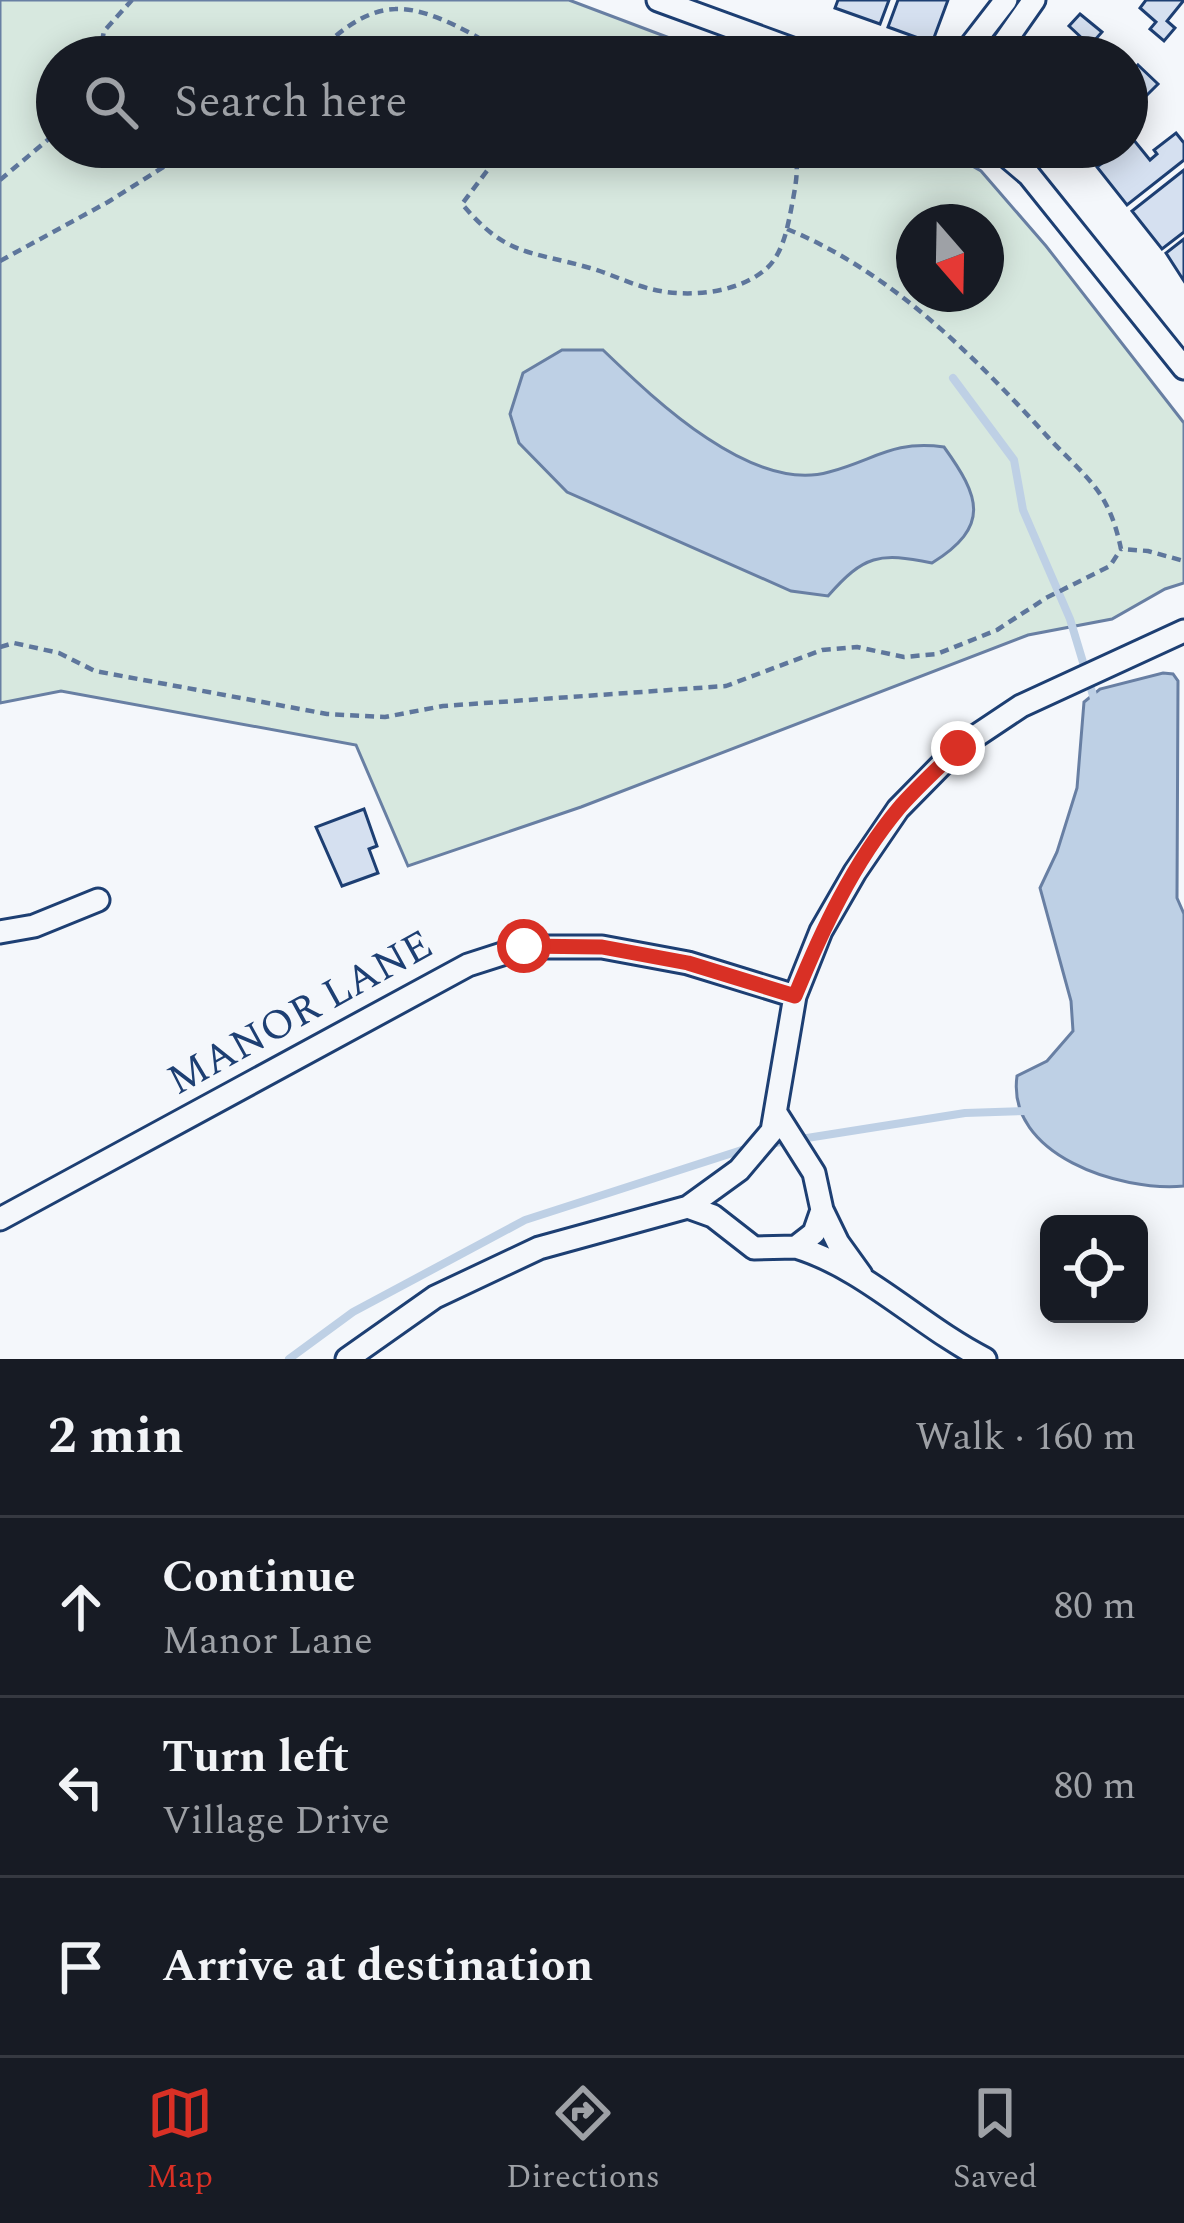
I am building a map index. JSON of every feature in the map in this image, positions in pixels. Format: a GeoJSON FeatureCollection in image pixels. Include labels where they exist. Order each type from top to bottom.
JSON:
{"type":"FeatureCollection","features":[{"type":"Feature","properties":{"kind":"street"},"geometry":{"type":"LineString","coordinates":[[658,0],[757,36]]}},
{"type":"Feature","properties":{"kind":"street"},"geometry":{"type":"LineString","coordinates":[[978,36],[1006,0]]}},
{"type":"Feature","properties":{"kind":"street"},"geometry":{"type":"LineString","coordinates":[[1009,36],[1034,0]]}},
{"type":"Feature","properties":{"kind":"street"},"geometry":{"type":"LineString","coordinates":[[1021,168],[1184,368]]}},
{"type":"Feature","properties":{"kind":"street"},"geometry":{"type":"LineString","coordinates":[[354,1357],[435,1297],[539,1248],[688,1207],[724,1180],[772,1131],[795,996],[821,932],[898,809],[958,748],[1021,706],[1184,632]]}},
{"type":"Feature","properties":{"kind":"street"},"geometry":{"type":"LineString","coordinates":[[0,932],[34,926],[98,900]]}},
{"type":"Feature","properties":{"kind":"street","name":"MANOR LANE"},"geometry":{"type":"LineString","coordinates":[[0,1220],[468,965],[524,946],[624,951],[688,963],[795,996]]}},
{"type":"Feature","properties":{"kind":"street"},"geometry":{"type":"LineString","coordinates":[[776,1113],[814,1172],[822,1210],[838,1243],[868,1285]]}},
{"type":"Feature","properties":{"kind":"street"},"geometry":{"type":"LineString","coordinates":[[750,1157],[785,1154],[808,1165]]}},
{"type":"Feature","properties":{"kind":"street"},"geometry":{"type":"LineString","coordinates":[[724,1180],[722,1204],[740,1239]]}},
{"type":"Feature","properties":{"kind":"street"},"geometry":{"type":"LineString","coordinates":[[688,1207],[712,1216],[754,1248],[796,1247],[824,1256],[985,1359]]}},
{"type":"Feature","properties":{"kind":"street"},"geometry":{"type":"LineString","coordinates":[[796,1247],[814,1233],[822,1210]]}},
{"type":"Feature","properties":{"kind":"path"},"geometry":{"type":"LineString","coordinates":[[103,36],[132,0]]}},
{"type":"Feature","properties":{"kind":"path"},"geometry":{"type":"LineString","coordinates":[[332,36],[394,8],[439,19],[477,36]]}},
{"type":"Feature","properties":{"kind":"path"},"geometry":{"type":"LineString","coordinates":[[0,180],[36,150]]}},
{"type":"Feature","properties":{"kind":"path"},"geometry":{"type":"LineString","coordinates":[[0,261],[162,168]]}},
{"type":"Feature","properties":{"kind":"path"},"geometry":{"type":"LineString","coordinates":[[490,168],[462,204],[508,247],[652,290],[699,294],[735,285],[766,268],[788,229],[798,168]]}},
{"type":"Feature","properties":{"kind":"path"},"geometry":{"type":"LineString","coordinates":[[0,646],[36,648],[95,671],[327,714],[386,717],[442,706],[726,686],[822,650],[857,647],[904,657],[938,654],[997,630],[1046,598],[1110,566],[1121,549],[1117,527],[1100,494],[982,368],[894,291],[826,245],[788,229]]}},
{"type":"Feature","properties":{"kind":"path"},"geometry":{"type":"LineString","coordinates":[[1121,549],[1148,550],[1184,561]]}},
{"type":"Feature","properties":{"kind":"shaded area"},"geometry":{"type":"Polygon","coordinates":[[[0,0],[569,0],[664,36],[36,36],[36,168],[976,168],[1046,246],[1184,423],[1184,583],[1112,619],[1028,635],[581,807],[408,866],[356,745],[61,691],[0,703],[0,0]]]}},
{"type":"Feature","properties":{"kind":"water"},"geometry":{"type":"Polygon","coordinates":[[[562,350],[603,350],[706,438],[768,469],[799,475],[829,472],[897,449],[944,447],[972,496],[971,523],[964,536],[932,563],[874,560],[852,572],[828,596],[791,591],[567,492],[519,443],[510,414],[523,373],[562,350]]]}},
{"type":"Feature","properties":{"kind":"water"},"geometry":{"type":"Polygon","coordinates":[[[1173,674],[1178,681],[1184,1186],[1129,1182],[1072,1163],[1029,1127],[1018,1104],[1017,1076],[1047,1061],[1073,1031],[1071,1001],[1040,888],[1077,788],[1084,702],[1100,689],[1173,674]]]}},
{"type":"Feature","properties":{"kind":"building"},"geometry":{"type":"Polygon","coordinates":[[[838,0],[889,0],[880,24],[835,8],[838,0]]]}},
{"type":"Feature","properties":{"kind":"building"},"geometry":{"type":"Polygon","coordinates":[[[898,0],[948,0],[935,36],[913,36],[888,27],[898,0]]]}},
{"type":"Feature","properties":{"kind":"building"},"geometry":{"type":"Polygon","coordinates":[[[1146,0],[1184,0],[1167,21],[1175,28],[1164,41],[1150,29],[1156,22],[1140,8],[1146,0]]]}},
{"type":"Feature","properties":{"kind":"building"},"geometry":{"type":"Polygon","coordinates":[[[1080,14],[1102,32],[1080,36],[1069,26],[1080,14]]]}},
{"type":"Feature","properties":{"kind":"building"},"geometry":{"type":"Polygon","coordinates":[[[1148,74],[1158,84],[1148,94],[1148,74]]]}},
{"type":"Feature","properties":{"kind":"building"},"geometry":{"type":"Polygon","coordinates":[[[1176,133],[1184,143],[1184,160],[1127,205],[1098,168],[1148,168],[1148,158],[1157,154],[1154,150],[1176,133]]]}},
{"type":"Feature","properties":{"kind":"building"},"geometry":{"type":"Polygon","coordinates":[[[1184,170],[1184,232],[1162,249],[1132,211],[1184,170]]]}},
{"type":"Feature","properties":{"kind":"building"},"geometry":{"type":"Polygon","coordinates":[[[1184,239],[1184,281],[1166,253],[1184,239]]]}},
{"type":"Feature","properties":{"kind":"building"},"geometry":{"type":"Polygon","coordinates":[[[364,809],[377,846],[369,849],[378,873],[342,886],[316,827],[364,809]]]}},
{"type":"Feature","properties":{"kind":"waterway"},"geometry":{"type":"LineString","coordinates":[[953,378],[1014,460],[1023,510],[1070,619],[1095,702]]}},
{"type":"Feature","properties":{"kind":"waterway"},"geometry":{"type":"LineString","coordinates":[[769,1144],[965,1113],[1027,1111]]}},
{"type":"Feature","properties":{"kind":"waterway"},"geometry":{"type":"LineString","coordinates":[[289,1359],[353,1312],[525,1220],[748,1148]]}},
{"type":"Feature","properties":{"kind":"route"},"geometry":{"type":"LineString","coordinates":[[524,946],[602,947],[688,963],[795,996],[821,932],[855,872],[898,809],[958,748]]}}]}
